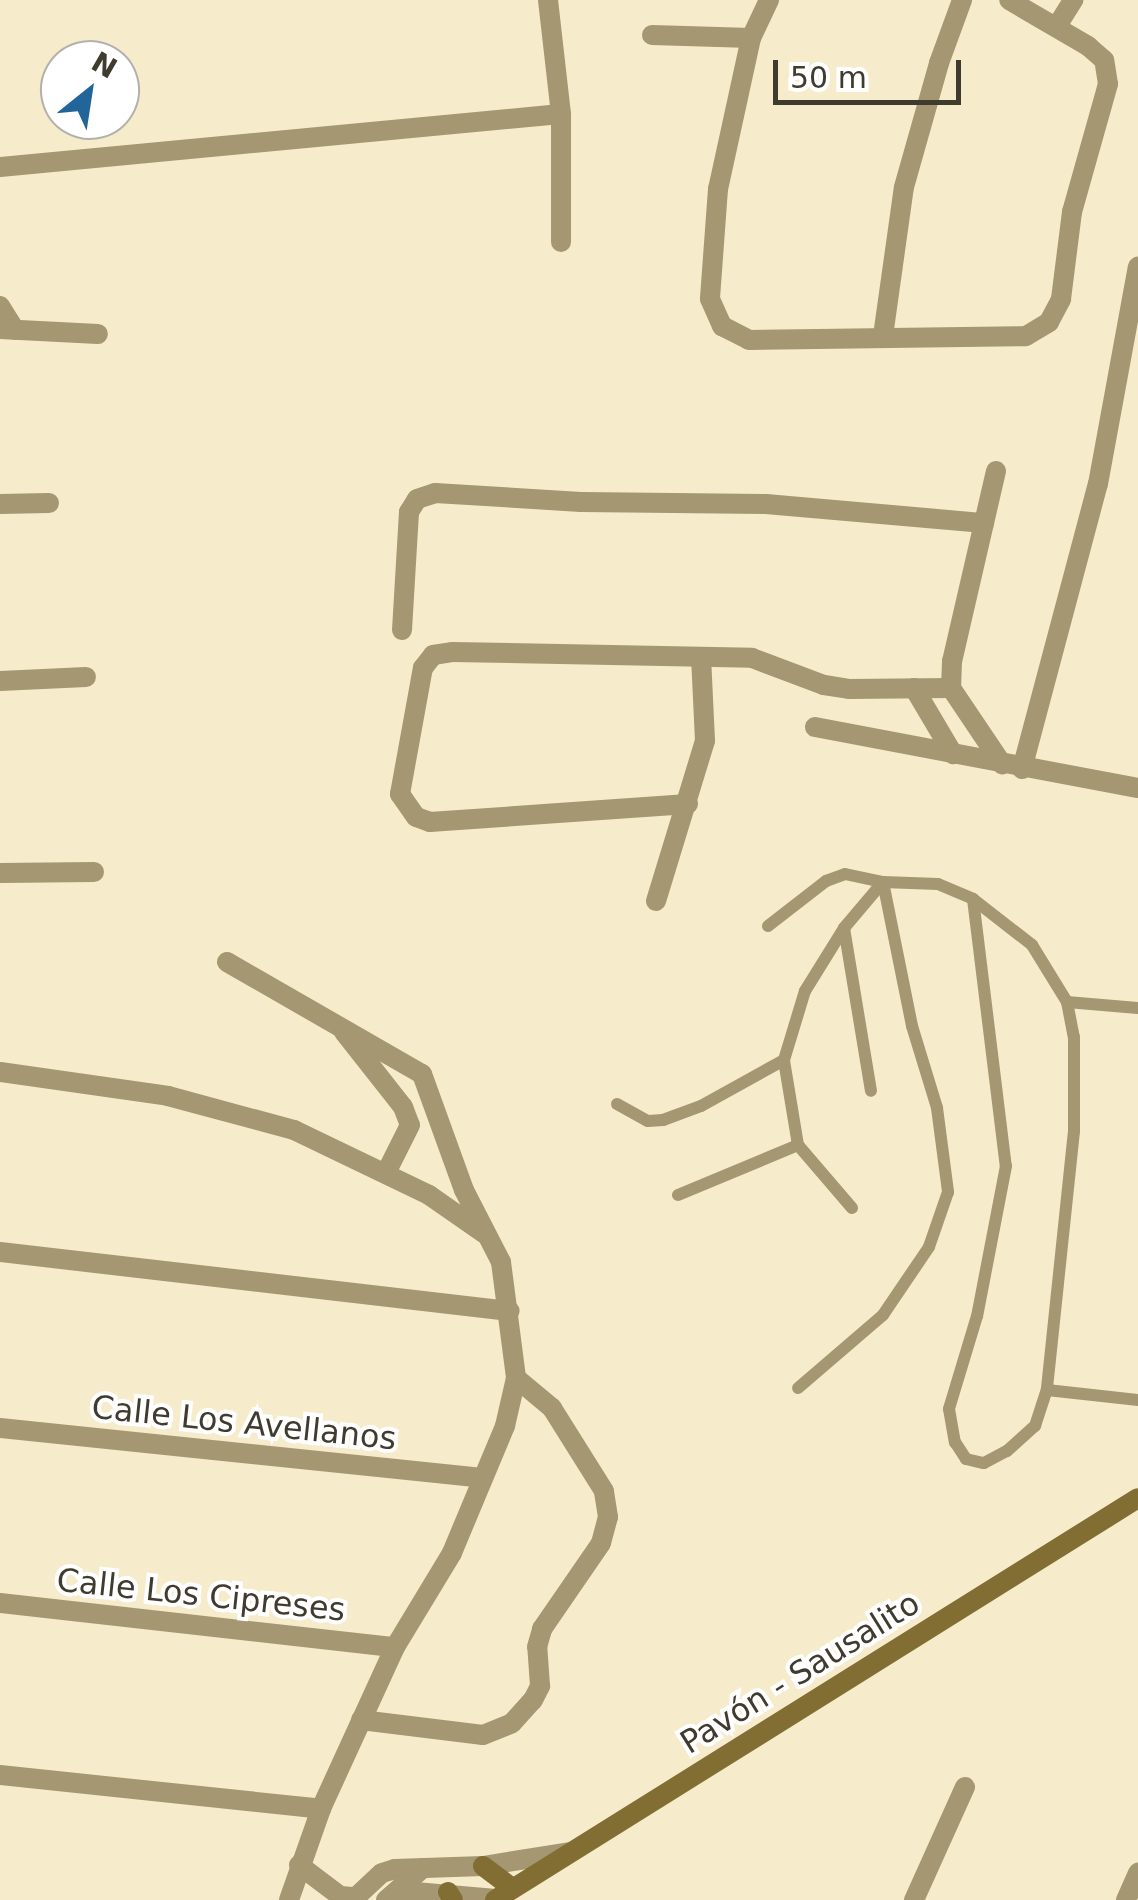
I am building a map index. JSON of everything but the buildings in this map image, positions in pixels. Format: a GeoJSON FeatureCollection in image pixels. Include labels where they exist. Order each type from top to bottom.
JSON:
{"type":"FeatureCollection","features":[{"type":"Feature","properties":{"kind":"street"},"geometry":{"type":"LineString","coordinates":[[548,0],[561,114],[560,242]]}},
{"type":"Feature","properties":{"kind":"street"},"geometry":{"type":"LineString","coordinates":[[769,0],[751,38],[718,190],[712,309],[730,332],[749,340],[1026,336],[1049,322],[1061,299],[1072,212],[1108,84],[1104,60],[1039,7],[1009,0]]}},
{"type":"Feature","properties":{"kind":"street"},"geometry":{"type":"LineString","coordinates":[[883,336],[904,186],[939,63],[962,0]]}},
{"type":"Feature","properties":{"kind":"street"},"geometry":{"type":"LineString","coordinates":[[1058,26],[1072,0]]}},
{"type":"Feature","properties":{"kind":"street"},"geometry":{"type":"LineString","coordinates":[[652,35],[751,38]]}},
{"type":"Feature","properties":{"kind":"street"},"geometry":{"type":"LineString","coordinates":[[0,167],[561,114]]}},
{"type":"Feature","properties":{"kind":"street"},"geometry":{"type":"LineString","coordinates":[[1012,766],[1098,484],[1138,267]]}},
{"type":"Feature","properties":{"kind":"street"},"geometry":{"type":"LineString","coordinates":[[0,306],[8,330],[98,334]]}},
{"type":"Feature","properties":{"kind":"street"},"geometry":{"type":"LineString","coordinates":[[996,471],[952,661],[951,688],[1012,766]]}},
{"type":"Feature","properties":{"kind":"street"},"geometry":{"type":"LineString","coordinates":[[402,630],[408,512],[417,498],[435,493],[581,502],[766,504],[984,523]]}},
{"type":"Feature","properties":{"kind":"street"},"geometry":{"type":"LineString","coordinates":[[0,504],[49,502]]}},
{"type":"Feature","properties":{"kind":"street"},"geometry":{"type":"LineString","coordinates":[[688,804],[430,822],[416,817],[400,794],[420,682],[428,659],[452,652],[752,658],[836,687],[951,688]]}},
{"type":"Feature","properties":{"kind":"street"},"geometry":{"type":"LineString","coordinates":[[656,901],[705,741],[701,657]]}},
{"type":"Feature","properties":{"kind":"street"},"geometry":{"type":"LineString","coordinates":[[0,680],[86,677]]}},
{"type":"Feature","properties":{"kind":"street"},"geometry":{"type":"LineString","coordinates":[[914,688],[953,754]]}},
{"type":"Feature","properties":{"kind":"street"},"geometry":{"type":"LineString","coordinates":[[815,727],[1138,788]]}},
{"type":"Feature","properties":{"kind":"street"},"geometry":{"type":"LineString","coordinates":[[0,873],[94,872]]}},
{"type":"Feature","properties":{"kind":"street"},"geometry":{"type":"LineString","coordinates":[[227,962],[335,1020],[422,1074],[464,1190],[501,1262],[516,1378],[505,1426],[452,1553],[395,1646],[320,1809],[299,1865],[296,1898]]}},
{"type":"Feature","properties":{"kind":"street"},"geometry":{"type":"LineString","coordinates":[[335,1020],[404,1107],[410,1126],[386,1173]]}},
{"type":"Feature","properties":{"kind":"street"},"geometry":{"type":"LineString","coordinates":[[0,1072],[168,1096],[294,1130],[386,1173],[486,1234]]}},
{"type":"Feature","properties":{"kind":"street"},"geometry":{"type":"LineString","coordinates":[[0,1252],[510,1311]]}},
{"type":"Feature","properties":{"kind":"street"},"geometry":{"type":"LineString","coordinates":[[361,1720],[483,1734],[512,1722],[533,1700],[540,1686],[537,1648],[542,1629],[602,1543],[608,1517],[604,1490],[552,1408],[516,1378]]}},
{"type":"Feature","properties":{"kind":"street","name":"Calle Los Avellanos"},"geometry":{"type":"LineString","coordinates":[[0,1428],[482,1478]]}},
{"type":"Feature","properties":{"kind":"street","name":"Pavón - Sausalito"},"geometry":{"type":"LineString","coordinates":[[501,1896],[1138,1498]]}},
{"type":"Feature","properties":{"kind":"street","name":"Calle Los Cipreses"},"geometry":{"type":"LineString","coordinates":[[0,1603],[395,1646]]}},
{"type":"Feature","properties":{"kind":"street"},"geometry":{"type":"LineString","coordinates":[[0,1775],[320,1809]]}},
{"type":"Feature","properties":{"kind":"street"},"geometry":{"type":"LineString","coordinates":[[914,1900],[965,1786]]}},
{"type":"Feature","properties":{"kind":"street"},"geometry":{"type":"LineString","coordinates":[[299,1865],[340,1896],[356,1898],[382,1873],[484,1866],[570,1852]]}},
{"type":"Feature","properties":{"kind":"street"},"geometry":{"type":"LineString","coordinates":[[404,1900],[414,1892],[501,1896],[484,1866]]}},
{"type":"Feature","properties":{"kind":"street"},"geometry":{"type":"LineString","coordinates":[[386,1900],[423,1868]]}},
{"type":"Feature","properties":{"kind":"street"},"geometry":{"type":"LineString","coordinates":[[1126,1900],[1138,1873]]}},
{"type":"Feature","properties":{"kind":"lane"},"geometry":{"type":"LineString","coordinates":[[768,926],[826,881],[846,874],[883,882],[938,884],[973,899],[1032,945],[1067,1002],[1074,1037],[1074,1131],[1047,1390],[1035,1426],[1007,1451],[984,1463],[966,1459],[955,1442],[948,1409],[977,1316],[1006,1166],[973,899]]}},
{"type":"Feature","properties":{"kind":"lane"},"geometry":{"type":"LineString","coordinates":[[852,1208],[798,1145],[784,1060],[805,991],[844,928],[883,882]]}},
{"type":"Feature","properties":{"kind":"lane"},"geometry":{"type":"LineString","coordinates":[[798,1388],[883,1314],[930,1246],[948,1192],[937,1108],[912,1026],[883,882]]}},
{"type":"Feature","properties":{"kind":"lane"},"geometry":{"type":"LineString","coordinates":[[844,928],[871,1091]]}},
{"type":"Feature","properties":{"kind":"lane"},"geometry":{"type":"LineString","coordinates":[[1067,1002],[1138,1008]]}},
{"type":"Feature","properties":{"kind":"lane"},"geometry":{"type":"LineString","coordinates":[[617,1104],[648,1121],[663,1120],[700,1106],[784,1060]]}},
{"type":"Feature","properties":{"kind":"lane"},"geometry":{"type":"LineString","coordinates":[[678,1195],[798,1145]]}},
{"type":"Feature","properties":{"kind":"lane"},"geometry":{"type":"LineString","coordinates":[[1047,1390],[1138,1400]]}}]}
